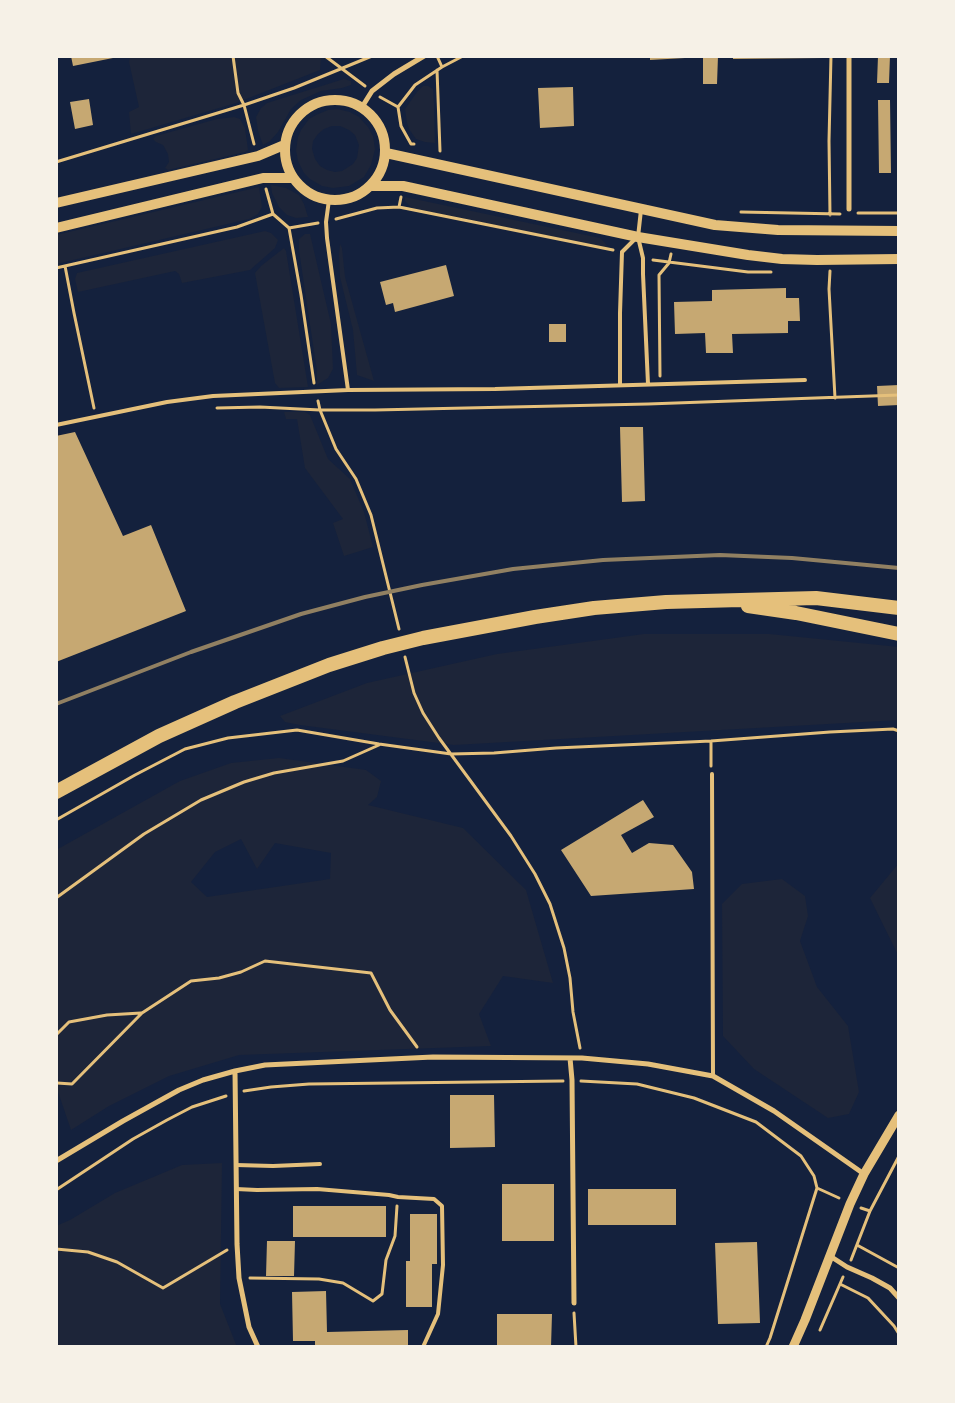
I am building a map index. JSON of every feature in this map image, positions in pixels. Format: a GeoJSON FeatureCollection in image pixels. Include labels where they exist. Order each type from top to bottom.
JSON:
{"type":"FeatureCollection","features":[{"type":"Feature","properties":{"kind":"highway"},"geometry":{"type":"LineString","coordinates":[[56,792],[159,736],[235,702],[330,665],[422,638],[594,608],[666,602],[816,598],[899,608]]}},
{"type":"Feature","properties":{"kind":"highway"},"geometry":{"type":"LineString","coordinates":[[710,600],[796,613],[899,634]]}},
{"type":"Feature","properties":{"kind":"main road"},"geometry":{"type":"LineString","coordinates":[[330,100],[348,101],[362,107],[374,119],[382,133],[386,152],[380,173],[370,186],[362,192],[347,198],[329,200],[313,195],[291,178],[284,162],[284,145],[289,128],[300,113],[314,104],[330,100]]}},
{"type":"Feature","properties":{"kind":"main road"},"geometry":{"type":"LineString","coordinates":[[56,204],[258,156],[284,145]]}},
{"type":"Feature","properties":{"kind":"main road"},"geometry":{"type":"LineString","coordinates":[[386,152],[715,225],[778,230],[899,231]]}},
{"type":"Feature","properties":{"kind":"main road"},"geometry":{"type":"LineString","coordinates":[[56,228],[263,178],[291,178]]}},
{"type":"Feature","properties":{"kind":"main road"},"geometry":{"type":"LineString","coordinates":[[370,186],[403,186],[638,237],[748,255],[782,259],[899,259]]}},
{"type":"Feature","properties":{"kind":"street"},"geometry":{"type":"LineString","coordinates":[[849,56],[850,212]]}},
{"type":"Feature","properties":{"kind":"street"},"geometry":{"type":"LineString","coordinates":[[362,107],[372,91],[421,57]]}},
{"type":"Feature","properties":{"kind":"street"},"geometry":{"type":"LineString","coordinates":[[56,1161],[179,1090],[235,1071],[265,1065],[433,1057],[570,1058],[648,1064],[712,1076],[774,1111],[864,1174]]}},
{"type":"Feature","properties":{"kind":"street"},"geometry":{"type":"LineString","coordinates":[[570,1058],[572,1080],[574,1303]]}},
{"type":"Feature","properties":{"kind":"street"},"geometry":{"type":"LineString","coordinates":[[235,1071],[239,1278],[250,1327],[258,1347]]}},
{"type":"Feature","properties":{"kind":"street"},"geometry":{"type":"LineString","coordinates":[[793,1347],[850,1204],[864,1174],[899,1115]]}},
{"type":"Feature","properties":{"kind":"street"},"geometry":{"type":"LineString","coordinates":[[830,1256],[848,1268],[890,1288],[899,1298]]}},
{"type":"Feature","properties":{"kind":"lane"},"geometry":{"type":"LineString","coordinates":[[329,200],[326,222],[348,390]]}},
{"type":"Feature","properties":{"kind":"lane"},"geometry":{"type":"LineString","coordinates":[[641,209],[638,237],[643,258],[648,384]]}},
{"type":"Feature","properties":{"kind":"lane"},"geometry":{"type":"LineString","coordinates":[[620,385],[622,252],[638,237]]}},
{"type":"Feature","properties":{"kind":"lane"},"geometry":{"type":"LineString","coordinates":[[56,425],[167,402],[213,396],[348,390],[495,389],[805,380]]}},
{"type":"Feature","properties":{"kind":"lane"},"geometry":{"type":"LineString","coordinates":[[712,774],[712,1076]]}},
{"type":"Feature","properties":{"kind":"lane"},"geometry":{"type":"LineString","coordinates":[[236,1165],[320,1164]]}},
{"type":"Feature","properties":{"kind":"lane"},"geometry":{"type":"LineString","coordinates":[[236,1188],[317,1190],[434,1199],[442,1206],[443,1265],[438,1314],[423,1347]]}},
{"type":"Feature","properties":{"kind":"path"},"geometry":{"type":"LineString","coordinates":[[233,56],[238,93],[244,106]]}},
{"type":"Feature","properties":{"kind":"path"},"geometry":{"type":"LineString","coordinates":[[325,56],[386,102],[398,107]]}},
{"type":"Feature","properties":{"kind":"path"},"geometry":{"type":"LineString","coordinates":[[56,162],[244,106],[343,69],[372,56]]}},
{"type":"Feature","properties":{"kind":"path"},"geometry":{"type":"LineString","coordinates":[[437,56],[442,67]]}},
{"type":"Feature","properties":{"kind":"path"},"geometry":{"type":"LineString","coordinates":[[408,157],[411,144],[401,126],[398,107],[415,85],[463,56]]}},
{"type":"Feature","properties":{"kind":"path"},"geometry":{"type":"LineString","coordinates":[[830,230],[829,140],[831,56]]}},
{"type":"Feature","properties":{"kind":"path"},"geometry":{"type":"LineString","coordinates":[[433,149],[440,151],[438,70]]}},
{"type":"Feature","properties":{"kind":"path"},"geometry":{"type":"LineString","coordinates":[[411,144],[418,145]]}},
{"type":"Feature","properties":{"kind":"path"},"geometry":{"type":"LineString","coordinates":[[289,228],[326,222],[377,208],[399,207],[403,186]]}},
{"type":"Feature","properties":{"kind":"path"},"geometry":{"type":"LineString","coordinates":[[734,212],[840,214]]}},
{"type":"Feature","properties":{"kind":"path"},"geometry":{"type":"LineString","coordinates":[[850,212],[899,213]]}},
{"type":"Feature","properties":{"kind":"path"},"geometry":{"type":"LineString","coordinates":[[56,268],[237,227],[273,214]]}},
{"type":"Feature","properties":{"kind":"path"},"geometry":{"type":"LineString","coordinates":[[831,260],[829,289],[835,398]]}},
{"type":"Feature","properties":{"kind":"path"},"geometry":{"type":"LineString","coordinates":[[660,384],[658,275],[670,263]]}},
{"type":"Feature","properties":{"kind":"path"},"geometry":{"type":"LineString","coordinates":[[66,266],[96,416]]}},
{"type":"Feature","properties":{"kind":"path"},"geometry":{"type":"LineString","coordinates":[[215,408],[260,406],[320,410],[375,410],[648,404],[899,395]]}},
{"type":"Feature","properties":{"kind":"path"},"geometry":{"type":"LineString","coordinates":[[56,820],[185,749],[228,738],[297,730],[451,754],[711,741],[830,732],[893,729],[899,731]]}},
{"type":"Feature","properties":{"kind":"path"},"geometry":{"type":"LineString","coordinates":[[711,741],[712,774]]}},
{"type":"Feature","properties":{"kind":"path"},"geometry":{"type":"LineString","coordinates":[[56,898],[144,834],[201,800],[244,782],[274,773],[343,761],[379,744]]}},
{"type":"Feature","properties":{"kind":"path"},"geometry":{"type":"LineString","coordinates":[[58,1083],[72,1084],[142,1013],[191,982],[219,978],[241,972],[265,961],[371,973],[390,1010],[416,1046],[433,1057]]}},
{"type":"Feature","properties":{"kind":"path"},"geometry":{"type":"LineString","coordinates":[[56,1035],[69,1022],[106,1015],[142,1013]]}},
{"type":"Feature","properties":{"kind":"path"},"geometry":{"type":"LineString","coordinates":[[56,1190],[133,1139],[167,1120],[192,1107],[235,1093],[271,1087],[309,1084],[572,1080]]}},
{"type":"Feature","properties":{"kind":"path"},"geometry":{"type":"LineString","coordinates":[[583,1081],[637,1084],[694,1098],[756,1122],[801,1156],[814,1176],[817,1188],[766,1347]]}},
{"type":"Feature","properties":{"kind":"path"},"geometry":{"type":"LineString","coordinates":[[820,1330],[848,1268],[870,1211],[899,1156]]}},
{"type":"Feature","properties":{"kind":"path"},"geometry":{"type":"LineString","coordinates":[[817,1188],[850,1204],[870,1211]]}},
{"type":"Feature","properties":{"kind":"path"},"geometry":{"type":"LineString","coordinates":[[239,1278],[319,1278],[343,1283],[373,1302],[382,1294],[386,1260],[395,1236],[398,1197]]}},
{"type":"Feature","properties":{"kind":"path"},"geometry":{"type":"LineString","coordinates":[[56,1249],[88,1252],[117,1262],[163,1288],[237,1244]]}},
{"type":"Feature","properties":{"kind":"path"},"geometry":{"type":"LineString","coordinates":[[857,1245],[899,1268]]}},
{"type":"Feature","properties":{"kind":"path"},"geometry":{"type":"LineString","coordinates":[[840,1284],[868,1298],[899,1334]]}},
{"type":"Feature","properties":{"kind":"path"},"geometry":{"type":"LineString","coordinates":[[574,1303],[576,1347]]}},
{"type":"Feature","properties":{"kind":"shaded area"},"geometry":{"type":"Polygon","coordinates":[[[130,56],[321,56],[320,70],[236,103],[131,134],[129,112],[139,107],[129,62],[130,56]]]}},
{"type":"Feature","properties":{"kind":"shaded area"},"geometry":{"type":"Polygon","coordinates":[[[344,79],[351,81],[351,85],[321,91],[301,100],[291,109],[278,132],[270,141],[263,145],[256,117],[261,108],[267,103],[344,79]]]}},
{"type":"Feature","properties":{"kind":"shaded area"},"geometry":{"type":"Polygon","coordinates":[[[423,86],[433,89],[435,143],[416,139],[407,123],[405,109],[423,86]]]}},
{"type":"Feature","properties":{"kind":"shaded area"},"geometry":{"type":"Polygon","coordinates":[[[337,109],[350,112],[359,117],[373,136],[375,149],[371,165],[364,177],[349,186],[333,188],[322,186],[304,173],[298,161],[296,150],[301,130],[309,119],[328,110],[337,109]],[[340,126],[324,129],[313,141],[312,149],[315,159],[320,166],[335,172],[342,171],[353,164],[357,158],[359,145],[355,135],[340,126]]]}},
{"type":"Feature","properties":{"kind":"shaded area"},"geometry":{"type":"Polygon","coordinates":[[[234,117],[240,119],[245,128],[248,150],[168,170],[165,168],[169,162],[168,154],[163,145],[153,139],[156,136],[217,119],[234,117]]]}},
{"type":"Feature","properties":{"kind":"shaded area"},"geometry":{"type":"Polygon","coordinates":[[[271,185],[286,188],[299,195],[308,217],[296,218],[287,215],[279,207],[272,193],[271,185]]]}},
{"type":"Feature","properties":{"kind":"shaded area"},"geometry":{"type":"Polygon","coordinates":[[[259,187],[262,207],[258,214],[249,219],[56,264],[56,235],[259,187]]]}},
{"type":"Feature","properties":{"kind":"shaded area"},"geometry":{"type":"Polygon","coordinates":[[[405,197],[600,238],[609,248],[412,208],[405,201],[405,197]]]}},
{"type":"Feature","properties":{"kind":"shaded area"},"geometry":{"type":"Polygon","coordinates":[[[265,231],[271,233],[278,240],[275,248],[250,270],[182,283],[179,274],[175,271],[78,292],[75,279],[77,273],[265,231]]]}},
{"type":"Feature","properties":{"kind":"shaded area"},"geometry":{"type":"Polygon","coordinates":[[[305,234],[310,234],[331,324],[333,369],[328,378],[317,385],[317,371],[299,250],[299,239],[305,234]]]}},
{"type":"Feature","properties":{"kind":"shaded area"},"geometry":{"type":"Polygon","coordinates":[[[340,244],[345,277],[374,381],[357,375],[353,330],[340,277],[340,244]]]}},
{"type":"Feature","properties":{"kind":"shaded area"},"geometry":{"type":"Polygon","coordinates":[[[284,248],[308,387],[279,388],[275,383],[255,273],[284,248]]]}},
{"type":"Feature","properties":{"kind":"shaded area"},"geometry":{"type":"Polygon","coordinates":[[[284,412],[305,412],[310,415],[328,459],[350,479],[364,512],[373,547],[344,556],[333,523],[343,519],[305,468],[297,419],[286,419],[284,412]]]}},
{"type":"Feature","properties":{"kind":"shaded area"},"geometry":{"type":"Polygon","coordinates":[[[644,634],[769,634],[899,647],[899,720],[454,745],[300,725],[285,722],[280,716],[367,683],[497,654],[644,634]]]}},
{"type":"Feature","properties":{"kind":"shaded area"},"geometry":{"type":"Polygon","coordinates":[[[279,758],[366,770],[381,781],[377,797],[368,805],[463,828],[526,890],[553,983],[503,976],[479,1014],[491,1046],[239,1055],[169,1076],[109,1106],[71,1130],[56,1086],[56,850],[180,781],[231,763],[279,758]],[[241,839],[215,852],[191,882],[207,897],[330,879],[331,853],[275,843],[257,869],[241,839]]]}},
{"type":"Feature","properties":{"kind":"shaded area"},"geometry":{"type":"Polygon","coordinates":[[[899,863],[899,957],[870,898],[899,863]]]}},
{"type":"Feature","properties":{"kind":"shaded area"},"geometry":{"type":"Polygon","coordinates":[[[782,879],[805,896],[808,916],[800,941],[817,987],[848,1026],[859,1092],[849,1114],[828,1118],[754,1069],[723,1036],[722,904],[742,884],[782,879]]]}},
{"type":"Feature","properties":{"kind":"shaded area"},"geometry":{"type":"Polygon","coordinates":[[[222,1163],[220,1304],[237,1347],[56,1347],[56,1226],[70,1220],[115,1193],[182,1165],[222,1163]]]}},
{"type":"Feature","properties":{"kind":"building"},"geometry":{"type":"Polygon","coordinates":[[[71,56],[113,56],[113,58],[73,66],[71,56]]]}},
{"type":"Feature","properties":{"kind":"building"},"geometry":{"type":"Polygon","coordinates":[[[650,56],[685,56],[685,58],[650,60],[650,56]]]}},
{"type":"Feature","properties":{"kind":"building"},"geometry":{"type":"Polygon","coordinates":[[[703,56],[718,56],[717,84],[703,84],[703,56]]]}},
{"type":"Feature","properties":{"kind":"building"},"geometry":{"type":"Polygon","coordinates":[[[733,56],[823,56],[823,58],[733,59],[733,56]]]}},
{"type":"Feature","properties":{"kind":"building"},"geometry":{"type":"Polygon","coordinates":[[[878,56],[890,56],[889,83],[877,83],[878,56]]]}},
{"type":"Feature","properties":{"kind":"building"},"geometry":{"type":"Polygon","coordinates":[[[573,87],[574,126],[540,128],[538,88],[573,87]]]}},
{"type":"Feature","properties":{"kind":"building"},"geometry":{"type":"Polygon","coordinates":[[[89,99],[93,125],[75,129],[70,102],[89,99]]]}},
{"type":"Feature","properties":{"kind":"building"},"geometry":{"type":"Polygon","coordinates":[[[878,100],[890,100],[891,173],[879,173],[878,100]]]}},
{"type":"Feature","properties":{"kind":"building"},"geometry":{"type":"Polygon","coordinates":[[[446,265],[454,296],[395,312],[393,303],[386,305],[380,282],[446,265]]]}},
{"type":"Feature","properties":{"kind":"building"},"geometry":{"type":"Polygon","coordinates":[[[786,288],[786,298],[799,298],[800,321],[788,321],[788,333],[732,334],[733,353],[706,353],[705,333],[675,334],[674,302],[712,301],[712,290],[786,288]]]}},
{"type":"Feature","properties":{"kind":"building"},"geometry":{"type":"Polygon","coordinates":[[[549,324],[566,324],[566,342],[549,342],[549,324]]]}},
{"type":"Feature","properties":{"kind":"building"},"geometry":{"type":"Polygon","coordinates":[[[899,385],[899,405],[878,406],[877,386],[899,385]]]}},
{"type":"Feature","properties":{"kind":"building"},"geometry":{"type":"Polygon","coordinates":[[[620,427],[643,427],[645,501],[622,502],[620,427]]]}},
{"type":"Feature","properties":{"kind":"building"},"geometry":{"type":"Polygon","coordinates":[[[75,432],[123,536],[151,525],[186,611],[56,662],[56,436],[75,432]]]}},
{"type":"Feature","properties":{"kind":"building"},"geometry":{"type":"Polygon","coordinates":[[[643,800],[654,817],[621,835],[632,853],[649,843],[673,845],[692,872],[694,889],[591,896],[561,850],[643,800]]]}},
{"type":"Feature","properties":{"kind":"building"},"geometry":{"type":"Polygon","coordinates":[[[450,1095],[494,1095],[495,1147],[450,1148],[450,1095]]]}},
{"type":"Feature","properties":{"kind":"building"},"geometry":{"type":"Polygon","coordinates":[[[502,1184],[554,1184],[554,1241],[502,1241],[502,1184]]]}},
{"type":"Feature","properties":{"kind":"building"},"geometry":{"type":"Polygon","coordinates":[[[588,1189],[676,1189],[676,1225],[588,1225],[588,1189]]]}},
{"type":"Feature","properties":{"kind":"building"},"geometry":{"type":"Polygon","coordinates":[[[293,1206],[386,1206],[386,1237],[293,1237],[293,1206]]]}},
{"type":"Feature","properties":{"kind":"building"},"geometry":{"type":"Polygon","coordinates":[[[410,1214],[437,1214],[437,1264],[432,1264],[432,1307],[406,1307],[406,1261],[410,1261],[410,1214]]]}},
{"type":"Feature","properties":{"kind":"building"},"geometry":{"type":"Polygon","coordinates":[[[267,1241],[295,1241],[294,1276],[266,1276],[267,1241]]]}},
{"type":"Feature","properties":{"kind":"building"},"geometry":{"type":"Polygon","coordinates":[[[757,1242],[760,1323],[718,1324],[715,1243],[757,1242]]]}},
{"type":"Feature","properties":{"kind":"building"},"geometry":{"type":"Polygon","coordinates":[[[326,1291],[327,1332],[408,1330],[408,1347],[315,1347],[315,1341],[293,1341],[292,1292],[326,1291]]]}},
{"type":"Feature","properties":{"kind":"building"},"geometry":{"type":"Polygon","coordinates":[[[497,1314],[552,1314],[551,1347],[497,1347],[497,1314]]]}},
{"type":"Feature","properties":{"kind":"railway"},"geometry":{"type":"LineString","coordinates":[[56,704],[191,652],[301,614],[365,597],[513,569],[603,560],[720,555],[792,558],[899,568]]}}]}
